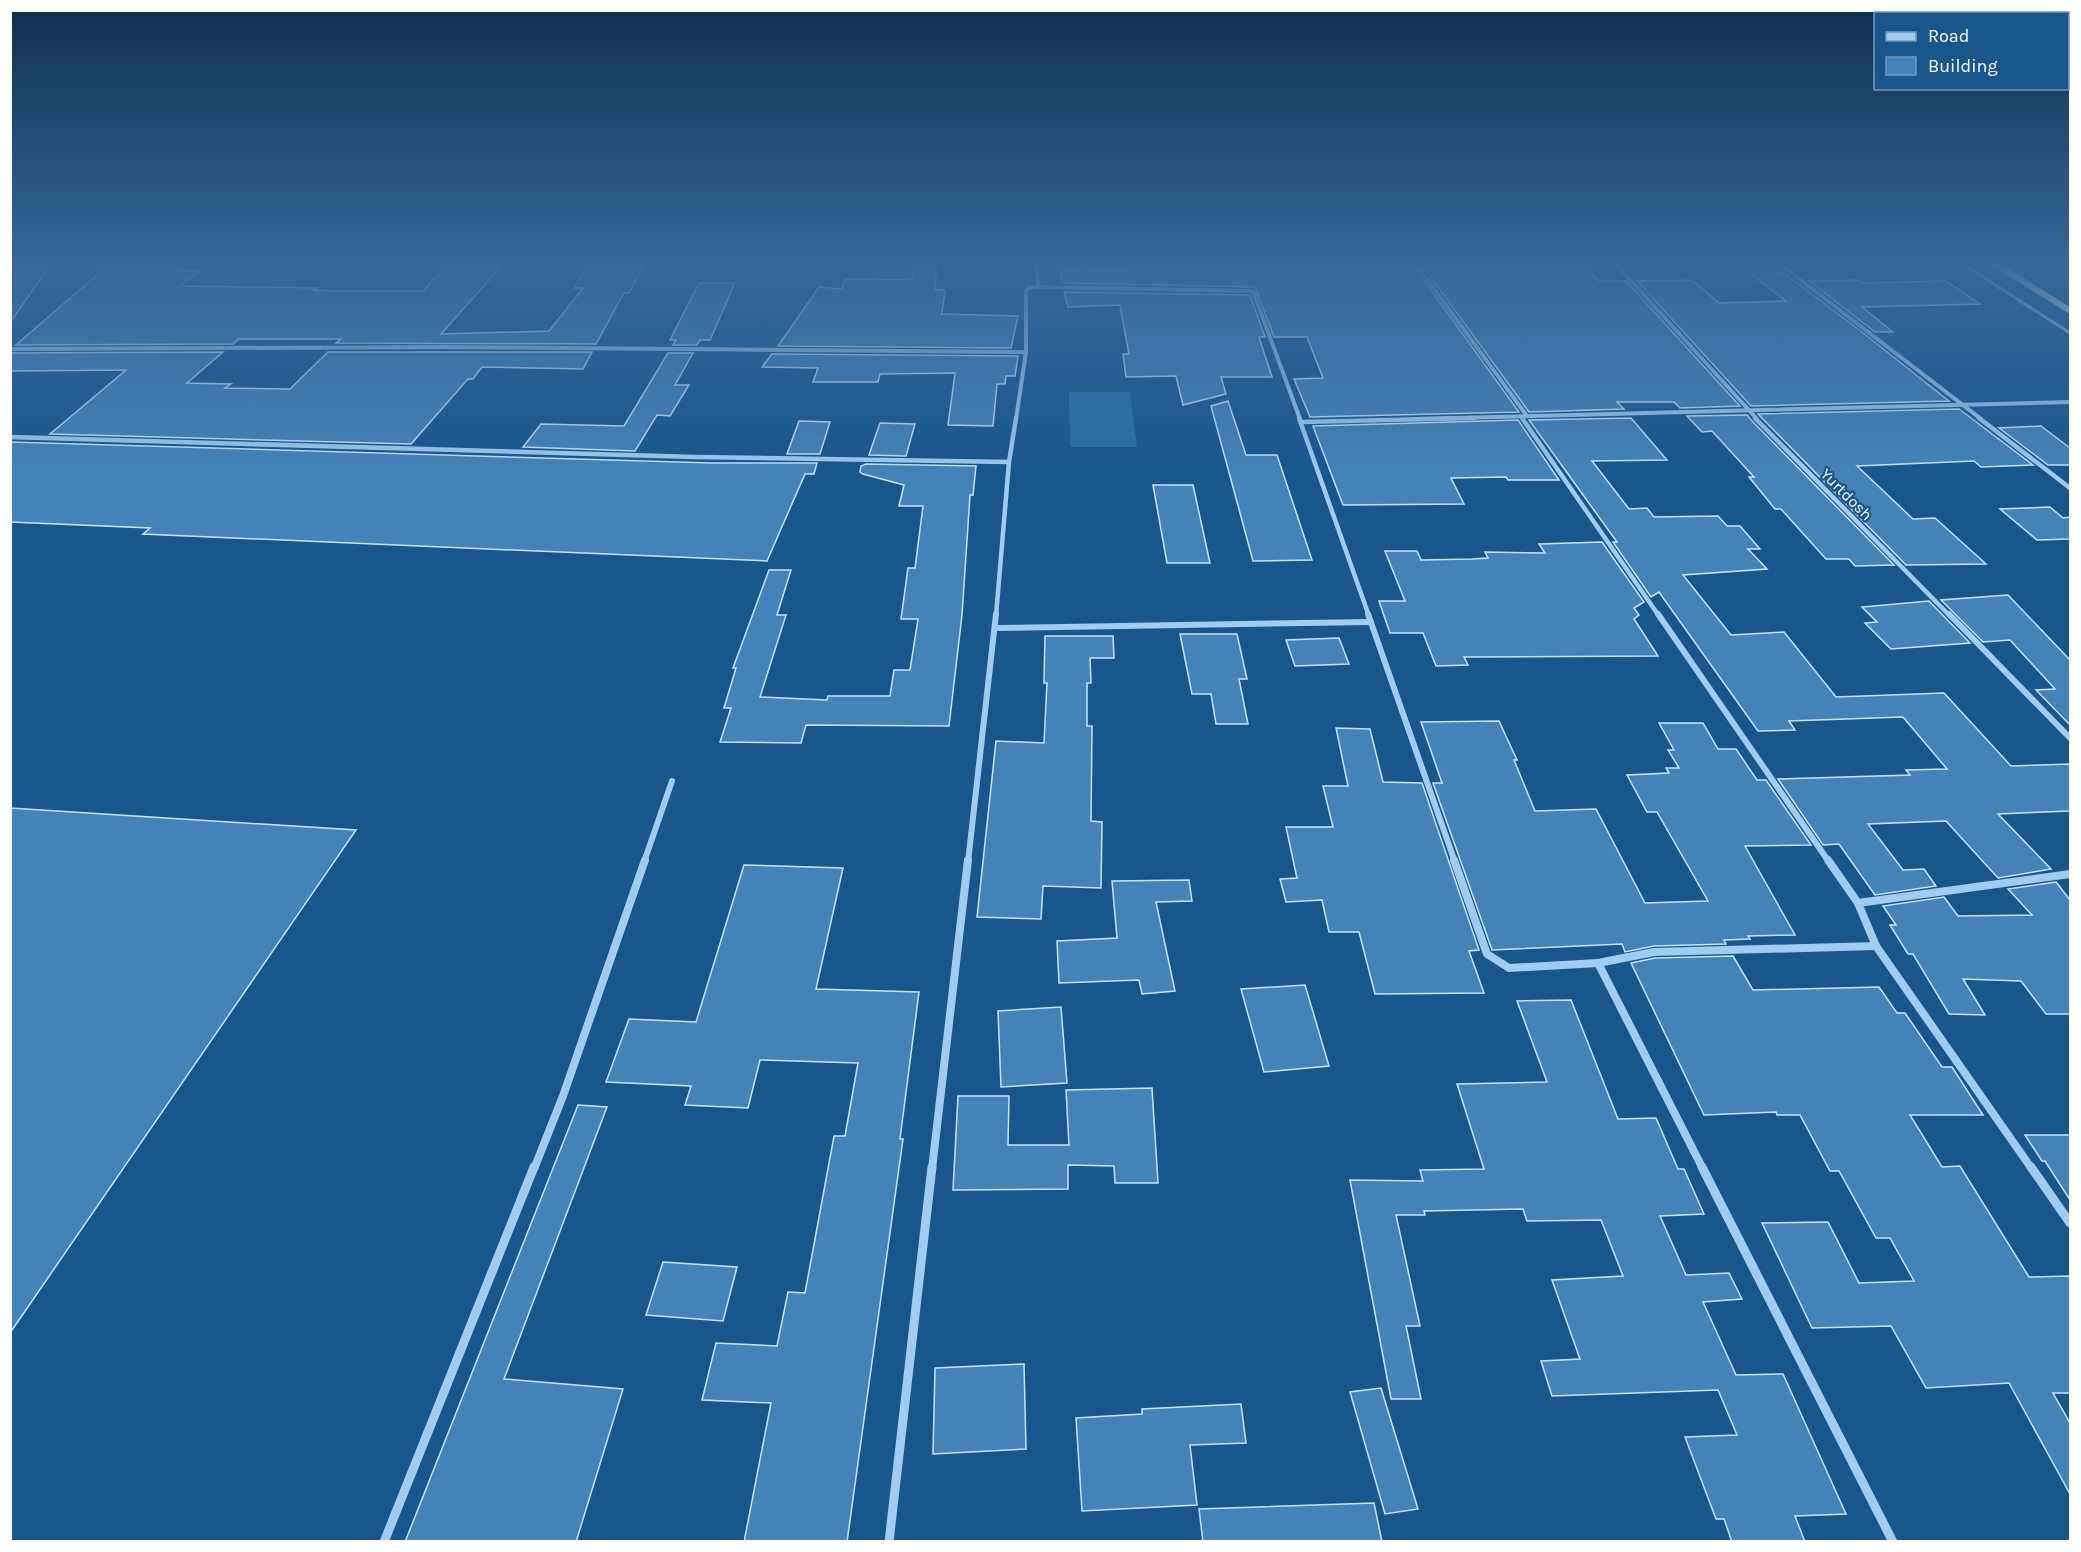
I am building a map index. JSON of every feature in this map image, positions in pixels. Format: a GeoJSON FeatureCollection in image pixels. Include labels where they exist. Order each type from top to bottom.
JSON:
{"type":"FeatureCollection","features":[{"type":"Feature","properties":{"kind":"street"},"geometry":{"type":"LineString","coordinates":[[889,1542],[995,628],[1009,462],[1026,352],[1026,333]]}},
{"type":"Feature","properties":{"kind":"street"},"geometry":{"type":"LineString","coordinates":[[1268,333],[1487,954],[1509,968],[1598,963],[1654,952],[1876,946]]}},
{"type":"Feature","properties":{"kind":"street"},"geometry":{"type":"LineString","coordinates":[[1467,333],[1858,903],[1876,946],[2070,1223]]}},
{"type":"Feature","properties":{"kind":"street","name":"Yurtdosh"},"geometry":{"type":"LineString","coordinates":[[1679,333],[1748,410],[2070,738]]}},
{"type":"Feature","properties":{"kind":"street"},"geometry":{"type":"LineString","coordinates":[[1870,333],[2070,488]]}},
{"type":"Feature","properties":{"kind":"street"},"geometry":{"type":"LineString","coordinates":[[10,349],[444,346],[1026,352]]}},
{"type":"Feature","properties":{"kind":"street"},"geometry":{"type":"LineString","coordinates":[[1301,422],[2070,402]]}},
{"type":"Feature","properties":{"kind":"street"},"geometry":{"type":"LineString","coordinates":[[10,437],[695,457],[1009,462]]}},
{"type":"Feature","properties":{"kind":"street"},"geometry":{"type":"LineString","coordinates":[[995,628],[1371,622]]}},
{"type":"Feature","properties":{"kind":"street"},"geometry":{"type":"LineString","coordinates":[[384,1542],[563,1096],[672,781]]}},
{"type":"Feature","properties":{"kind":"street"},"geometry":{"type":"LineString","coordinates":[[1858,903],[2070,874]]}},
{"type":"Feature","properties":{"kind":"street"},"geometry":{"type":"LineString","coordinates":[[1598,963],[1893,1542]]}},
{"type":"Feature","properties":{"kind":"shaded area"},"geometry":{"type":"Polygon","coordinates":[[[1069,392],[1130,392],[1137,447],[1070,447],[1069,392]]]}},
{"type":"Feature","properties":{"kind":"building"},"geometry":{"type":"Polygon","coordinates":[[[29,333],[602,333],[596,344],[336,343],[341,339],[239,339],[233,344],[16,345],[29,333]]]}},
{"type":"Feature","properties":{"kind":"building"},"geometry":{"type":"Polygon","coordinates":[[[673,333],[713,333],[710,340],[700,340],[697,345],[673,345],[676,340],[670,340],[673,333]]]}},
{"type":"Feature","properties":{"kind":"building"},"geometry":{"type":"Polygon","coordinates":[[[787,333],[1014,333],[1011,348],[778,346],[787,333]]]}},
{"type":"Feature","properties":{"kind":"building"},"geometry":{"type":"Polygon","coordinates":[[[1125,333],[1264,333],[1265,337],[1259,337],[1272,377],[1221,377],[1226,394],[1183,405],[1176,376],[1126,377],[1123,354],[1129,354],[1125,333]]]}},
{"type":"Feature","properties":{"kind":"building"},"geometry":{"type":"Polygon","coordinates":[[[1273,333],[1462,333],[1519,412],[1310,417],[1294,379],[1323,378],[1307,337],[1274,337],[1273,333]]]}},
{"type":"Feature","properties":{"kind":"building"},"geometry":{"type":"Polygon","coordinates":[[[1472,333],[1674,333],[1740,406],[1680,408],[1674,402],[1617,402],[1624,409],[1529,412],[1472,333]]]}},
{"type":"Feature","properties":{"kind":"building"},"geometry":{"type":"Polygon","coordinates":[[[1685,333],[1864,333],[1949,401],[1751,406],[1685,333]]]}},
{"type":"Feature","properties":{"kind":"building"},"geometry":{"type":"Polygon","coordinates":[[[223,352],[187,383],[231,384],[225,388],[290,389],[328,352],[592,352],[583,369],[482,367],[473,379],[468,379],[411,444],[50,434],[126,370],[10,371],[10,353],[223,352]]]}},
{"type":"Feature","properties":{"kind":"building"},"geometry":{"type":"Polygon","coordinates":[[[668,353],[693,353],[675,385],[689,385],[670,416],[657,415],[635,451],[523,447],[541,424],[624,426],[668,353]]]}},
{"type":"Feature","properties":{"kind":"building"},"geometry":{"type":"Polygon","coordinates":[[[772,354],[1018,356],[1015,376],[1006,376],[1005,384],[997,384],[993,426],[948,425],[955,373],[880,374],[878,382],[813,382],[818,368],[762,367],[772,354]]]}},
{"type":"Feature","properties":{"kind":"building"},"geometry":{"type":"Polygon","coordinates":[[[1228,401],[1246,455],[1277,455],[1312,560],[1253,561],[1211,406],[1228,401]]]}},
{"type":"Feature","properties":{"kind":"building"},"geometry":{"type":"Polygon","coordinates":[[[1959,409],[2033,465],[1981,467],[1974,461],[1857,466],[1913,519],[1935,518],[1986,564],[1906,565],[1758,414],[1959,409]]]}},
{"type":"Feature","properties":{"kind":"building"},"geometry":{"type":"Polygon","coordinates":[[[1747,415],[1894,565],[1855,566],[1849,559],[1826,559],[1781,509],[1775,509],[1749,477],[1754,477],[1712,431],[1702,432],[1687,416],[1747,415]]]}},
{"type":"Feature","properties":{"kind":"building"},"geometry":{"type":"Polygon","coordinates":[[[1631,418],[1667,460],[1592,461],[1629,509],[1647,508],[1654,517],[1718,516],[1727,526],[1740,526],[1760,549],[1748,549],[1767,569],[1683,575],[1731,635],[1784,632],[1836,697],[1944,693],[2011,766],[2070,764],[2070,811],[1998,814],[2051,869],[1998,878],[1946,821],[1868,824],[1903,870],[1924,869],[1936,886],[1875,895],[1839,844],[1823,845],[1778,779],[1910,775],[1906,770],[1947,769],[1903,717],[1789,721],[1795,730],[1758,731],[1659,592],[1651,597],[1613,542],[1617,542],[1529,420],[1631,418]]]}},
{"type":"Feature","properties":{"kind":"building"},"geometry":{"type":"Polygon","coordinates":[[[1518,420],[1559,480],[1508,480],[1506,477],[1451,478],[1464,504],[1343,505],[1313,426],[1518,420]]]}},
{"type":"Feature","properties":{"kind":"building"},"geometry":{"type":"Polygon","coordinates":[[[799,421],[830,422],[820,454],[787,454],[799,421]]]}},
{"type":"Feature","properties":{"kind":"building"},"geometry":{"type":"Polygon","coordinates":[[[880,423],[915,424],[906,456],[869,455],[880,423]]]}},
{"type":"Feature","properties":{"kind":"building"},"geometry":{"type":"Polygon","coordinates":[[[2041,426],[2070,448],[2070,465],[2048,465],[1999,428],[2041,426]]]}},
{"type":"Feature","properties":{"kind":"building"},"geometry":{"type":"Polygon","coordinates":[[[10,442],[712,463],[817,463],[814,474],[805,474],[767,561],[143,534],[150,528],[10,522],[10,442]]]}},
{"type":"Feature","properties":{"kind":"building"},"geometry":{"type":"Polygon","coordinates":[[[866,464],[976,466],[973,495],[970,495],[962,615],[949,726],[806,725],[801,743],[720,742],[731,708],[724,708],[736,668],[733,668],[769,570],[791,570],[777,615],[786,615],[760,697],[827,700],[828,696],[890,696],[894,670],[910,670],[918,619],[901,619],[908,568],[915,568],[923,506],[899,506],[904,485],[863,474],[860,472],[861,466],[866,464]]]}},
{"type":"Feature","properties":{"kind":"building"},"geometry":{"type":"Polygon","coordinates":[[[1153,485],[1193,485],[1210,563],[1167,563],[1153,485]]]}},
{"type":"Feature","properties":{"kind":"building"},"geometry":{"type":"Polygon","coordinates":[[[2050,507],[2063,518],[2070,517],[2070,539],[2037,540],[2000,509],[2050,507]]]}},
{"type":"Feature","properties":{"kind":"building"},"geometry":{"type":"Polygon","coordinates":[[[1602,542],[1644,602],[1634,608],[1639,615],[1634,619],[1658,656],[1464,657],[1468,665],[1436,666],[1423,633],[1390,633],[1379,601],[1405,601],[1385,551],[1417,551],[1421,560],[1472,559],[1488,558],[1485,552],[1545,553],[1539,544],[1602,542]]]}},
{"type":"Feature","properties":{"kind":"building"},"geometry":{"type":"Polygon","coordinates":[[[2008,595],[2070,660],[2070,725],[2036,690],[2055,689],[2010,640],[1983,642],[1941,600],[2008,595]]]}},
{"type":"Feature","properties":{"kind":"building"},"geometry":{"type":"Polygon","coordinates":[[[1929,601],[1970,643],[1891,649],[1865,623],[1877,622],[1862,607],[1929,601]]]}},
{"type":"Feature","properties":{"kind":"building"},"geometry":{"type":"Polygon","coordinates":[[[1180,634],[1237,634],[1247,679],[1239,679],[1248,724],[1216,724],[1211,694],[1192,694],[1180,634]]]}},
{"type":"Feature","properties":{"kind":"building"},"geometry":{"type":"Polygon","coordinates":[[[1045,636],[1113,636],[1114,658],[1090,658],[1091,683],[1087,683],[1087,726],[1092,726],[1091,821],[1102,822],[1101,888],[1043,886],[1041,919],[977,917],[996,741],[1044,743],[1047,683],[1044,683],[1045,636]]]}},
{"type":"Feature","properties":{"kind":"building"},"geometry":{"type":"Polygon","coordinates":[[[1339,638],[1349,664],[1295,666],[1286,640],[1339,638]]]}},
{"type":"Feature","properties":{"kind":"building"},"geometry":{"type":"Polygon","coordinates":[[[1499,721],[1517,760],[1514,760],[1535,811],[1596,809],[1645,903],[1708,901],[1657,812],[1647,812],[1627,775],[1669,773],[1666,768],[1679,768],[1668,750],[1674,750],[1659,723],[1703,723],[1718,749],[1736,749],[1757,780],[1766,780],[1811,845],[1745,846],[1795,935],[1748,936],[1750,939],[1724,940],[1726,944],[1654,946],[1625,952],[1622,944],[1492,950],[1433,783],[1442,783],[1421,722],[1499,721]]]}},
{"type":"Feature","properties":{"kind":"building"},"geometry":{"type":"Polygon","coordinates":[[[1336,728],[1370,729],[1383,782],[1422,783],[1479,950],[1469,951],[1484,993],[1375,994],[1359,932],[1329,932],[1322,900],[1286,902],[1280,879],[1297,878],[1286,827],[1333,827],[1323,786],[1348,786],[1336,728]]]}},
{"type":"Feature","properties":{"kind":"building"},"geometry":{"type":"Polygon","coordinates":[[[10,808],[356,830],[10,1333],[10,808]]]}},
{"type":"Feature","properties":{"kind":"building"},"geometry":{"type":"Polygon","coordinates":[[[744,865],[843,868],[816,989],[919,992],[900,1139],[903,1139],[847,1542],[744,1542],[771,1403],[702,1400],[716,1343],[777,1346],[788,1292],[805,1293],[834,1136],[845,1136],[858,1063],[760,1060],[748,1108],[685,1105],[691,1086],[606,1082],[629,1019],[696,1022],[744,865]]]}},
{"type":"Feature","properties":{"kind":"building"},"geometry":{"type":"Polygon","coordinates":[[[1189,880],[1192,901],[1156,902],[1175,991],[1142,994],[1139,980],[1059,983],[1057,941],[1117,938],[1112,881],[1189,880]]]}},
{"type":"Feature","properties":{"kind":"building"},"geometry":{"type":"Polygon","coordinates":[[[2056,882],[2070,900],[2070,1014],[2046,1014],[2021,981],[1963,979],[1985,1015],[1949,1014],[1913,954],[1908,954],[1890,925],[1896,925],[1883,906],[1944,897],[1958,916],[2032,915],[2008,889],[2056,882]]]}},
{"type":"Feature","properties":{"kind":"building"},"geometry":{"type":"Polygon","coordinates":[[[1733,956],[1753,990],[1879,987],[1897,1013],[1905,1013],[1942,1067],[1952,1067],[1983,1115],[1910,1115],[1942,1167],[1960,1166],[2029,1277],[2070,1276],[2070,1393],[2053,1393],[2070,1423],[2070,1494],[2009,1383],[1926,1388],[1891,1326],[1812,1328],[1762,1223],[1828,1222],[1859,1283],[1914,1281],[1890,1238],[1876,1238],[1839,1171],[1830,1171],[1800,1115],[1777,1115],[1776,1112],[1704,1115],[1631,963],[1655,958],[1733,956]]]}},
{"type":"Feature","properties":{"kind":"building"},"geometry":{"type":"Polygon","coordinates":[[[1305,985],[1329,1066],[1264,1072],[1241,989],[1305,985]]]}},
{"type":"Feature","properties":{"kind":"building"},"geometry":{"type":"Polygon","coordinates":[[[1571,1000],[1618,1119],[1656,1118],[1678,1169],[1684,1169],[1704,1214],[1660,1216],[1686,1275],[1729,1273],[1742,1299],[1703,1302],[1736,1375],[1783,1374],[1846,1514],[1795,1516],[1805,1542],[1732,1542],[1724,1519],[1716,1519],[1685,1437],[1737,1435],[1718,1390],[1552,1396],[1541,1361],[1580,1359],[1552,1280],[1623,1276],[1601,1220],[1527,1221],[1523,1209],[1424,1211],[1425,1215],[1396,1215],[1420,1326],[1406,1326],[1421,1399],[1391,1399],[1350,1180],[1423,1181],[1420,1170],[1484,1169],[1457,1084],[1547,1082],[1517,1001],[1571,1000]]]}},
{"type":"Feature","properties":{"kind":"building"},"geometry":{"type":"Polygon","coordinates":[[[1061,1007],[1067,1083],[1001,1087],[998,1011],[1061,1007]]]}},
{"type":"Feature","properties":{"kind":"building"},"geometry":{"type":"Polygon","coordinates":[[[1152,1088],[1158,1183],[1115,1183],[1114,1166],[1068,1165],[1068,1189],[953,1190],[958,1096],[1009,1096],[1008,1145],[1069,1145],[1066,1090],[1152,1088]]]}},
{"type":"Feature","properties":{"kind":"building"},"geometry":{"type":"Polygon","coordinates":[[[578,1105],[607,1107],[504,1379],[623,1389],[576,1542],[405,1542],[578,1105]]]}},
{"type":"Feature","properties":{"kind":"building"},"geometry":{"type":"Polygon","coordinates":[[[2025,1135],[2070,1135],[2070,1200],[2045,1161],[2042,1161],[2025,1135]]]}},
{"type":"Feature","properties":{"kind":"building"},"geometry":{"type":"Polygon","coordinates":[[[663,1262],[737,1267],[723,1321],[646,1315],[663,1262]]]}},
{"type":"Feature","properties":{"kind":"building"},"geometry":{"type":"Polygon","coordinates":[[[1024,1364],[1026,1449],[933,1454],[935,1368],[1024,1364]]]}},
{"type":"Feature","properties":{"kind":"building"},"geometry":{"type":"Polygon","coordinates":[[[1381,1388],[1418,1509],[1385,1514],[1350,1392],[1381,1388]]]}},
{"type":"Feature","properties":{"kind":"building"},"geometry":{"type":"Polygon","coordinates":[[[1241,1404],[1246,1443],[1190,1445],[1197,1505],[1082,1511],[1076,1418],[1142,1414],[1142,1409],[1241,1404]]]}},
{"type":"Feature","properties":{"kind":"building"},"geometry":{"type":"Polygon","coordinates":[[[1374,1503],[1382,1542],[1203,1542],[1199,1509],[1374,1503]]]}}]}
